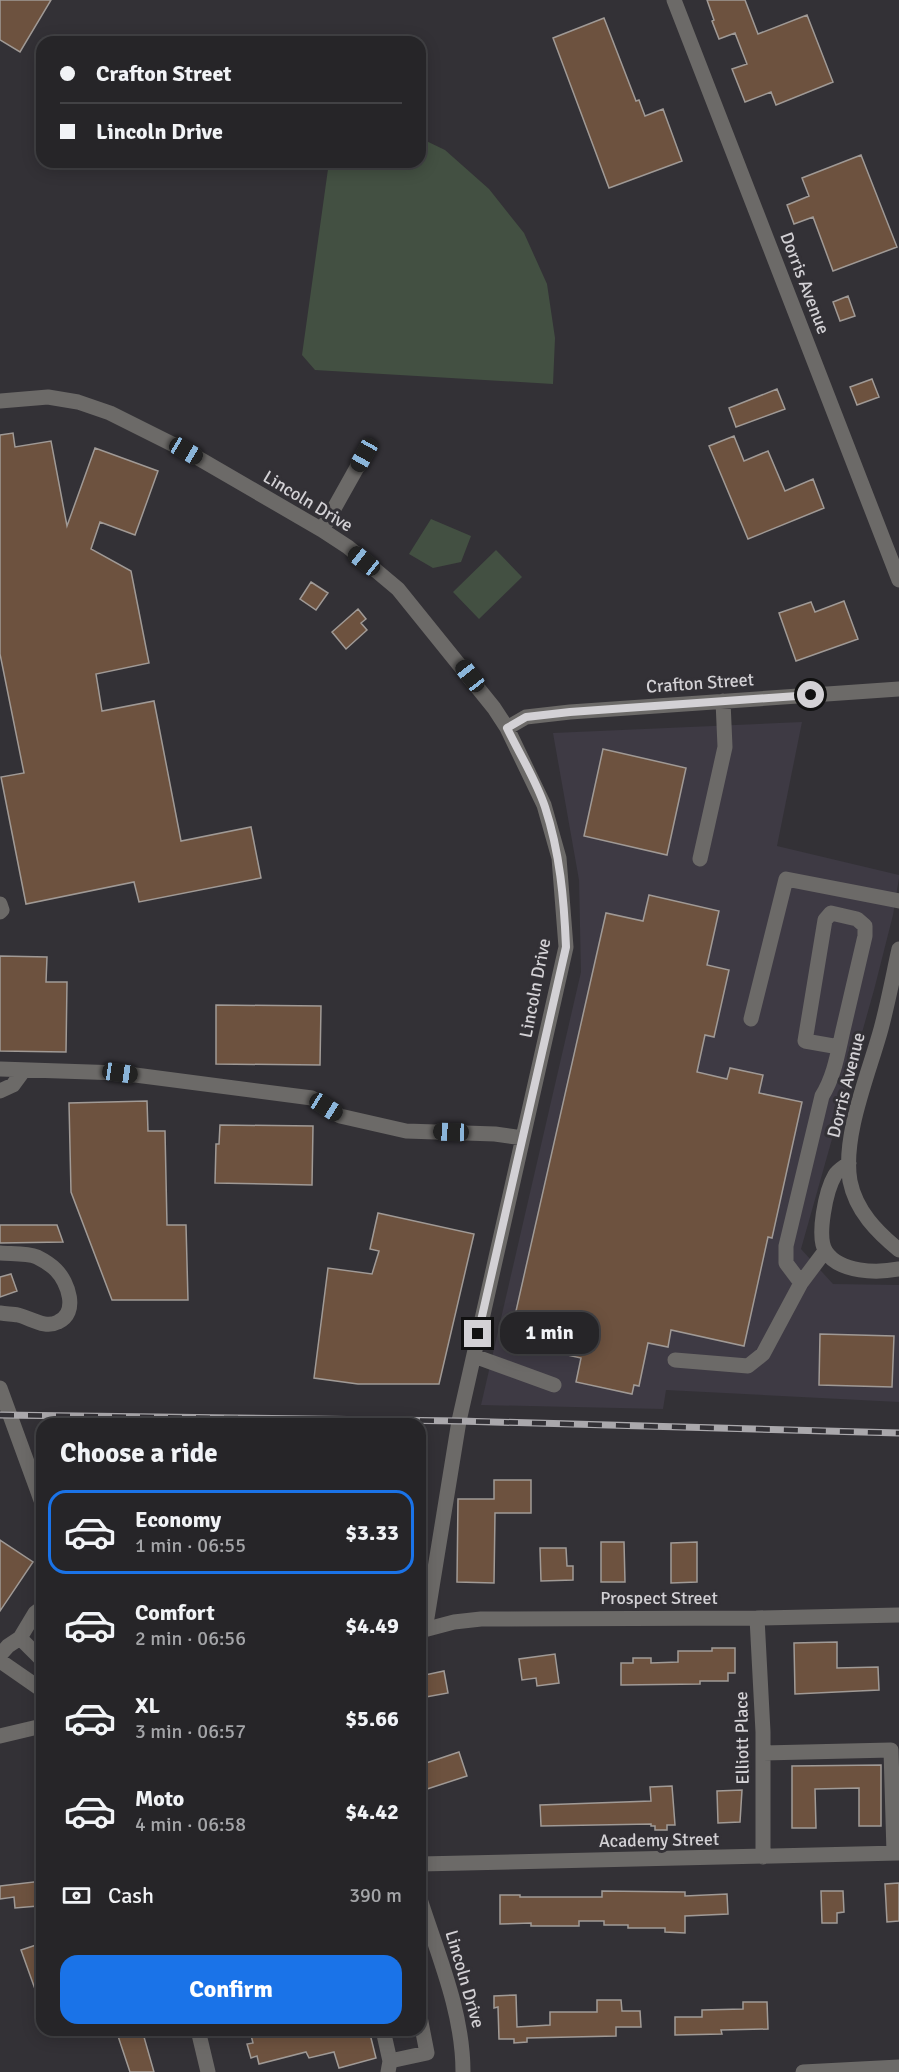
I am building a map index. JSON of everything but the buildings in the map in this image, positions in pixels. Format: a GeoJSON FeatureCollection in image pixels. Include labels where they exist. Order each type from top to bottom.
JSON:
{"type":"FeatureCollection","features":[{"type":"Feature","properties":{"kind":"street","name":"Dorris Avenue"},"geometry":{"type":"LineString","coordinates":[[674,0],[899,580]]}},
{"type":"Feature","properties":{"kind":"street","name":"Lincoln Drive"},"geometry":{"type":"LineString","coordinates":[[0,401],[48,398],[78,402],[110,412],[186,451],[348,547],[398,589],[494,708],[507,728],[544,805],[559,858],[566,947],[459,1421],[426,1607]]}},
{"type":"Feature","properties":{"kind":"street"},"geometry":{"type":"LineString","coordinates":[[322,530],[364,455]]}},
{"type":"Feature","properties":{"kind":"street","name":"Crafton Street"},"geometry":{"type":"LineString","coordinates":[[507,728],[526,717],[899,689]]}},
{"type":"Feature","properties":{"kind":"street"},"geometry":{"type":"LineString","coordinates":[[700,859],[725,747],[723,701]]}},
{"type":"Feature","properties":{"kind":"street"},"geometry":{"type":"LineString","coordinates":[[752,1019],[786,879],[899,901]]}},
{"type":"Feature","properties":{"kind":"street"},"geometry":{"type":"LineString","coordinates":[[847,915],[852,892]]}},
{"type":"Feature","properties":{"kind":"street"},"geometry":{"type":"LineString","coordinates":[[0,904],[2,910],[0,912]]}},
{"type":"Feature","properties":{"kind":"street"},"geometry":{"type":"LineString","coordinates":[[801,1283],[786,1263],[786,1246],[822,1096],[832,1080],[865,936],[865,926],[857,919],[831,913],[825,920],[805,1041],[839,1047]]}},
{"type":"Feature","properties":{"kind":"street","name":"Dorris Avenue"},"geometry":{"type":"LineString","coordinates":[[899,949],[881,1028],[852,1131],[849,1163],[850,1181],[857,1202],[879,1233],[899,1250]]}},
{"type":"Feature","properties":{"kind":"street"},"geometry":{"type":"LineString","coordinates":[[0,1069],[120,1073],[312,1098],[340,1116],[406,1131],[495,1134],[523,1138]]}},
{"type":"Feature","properties":{"kind":"street"},"geometry":{"type":"LineString","coordinates":[[0,1091],[13,1085],[24,1070]]}},
{"type":"Feature","properties":{"kind":"street"},"geometry":{"type":"LineString","coordinates":[[675,1360],[748,1366],[763,1354],[801,1283],[825,1251],[823,1224],[826,1197],[836,1173],[849,1163]]}},
{"type":"Feature","properties":{"kind":"street"},"geometry":{"type":"LineString","coordinates":[[825,1251],[838,1263],[865,1271],[899,1269]]}},
{"type":"Feature","properties":{"kind":"street"},"geometry":{"type":"LineString","coordinates":[[0,1253],[35,1256],[57,1270],[69,1290],[70,1306],[66,1316],[58,1323],[33,1322],[20,1316],[0,1313]]}},
{"type":"Feature","properties":{"kind":"street"},"geometry":{"type":"LineString","coordinates":[[474,1356],[554,1385]]}},
{"type":"Feature","properties":{"kind":"street"},"geometry":{"type":"LineString","coordinates":[[0,1388],[36,1487]]}},
{"type":"Feature","properties":{"kind":"street"},"geometry":{"type":"LineString","coordinates":[[0,1654],[20,1638],[36,1612]]}},
{"type":"Feature","properties":{"kind":"street","name":"Prospect Street"},"geometry":{"type":"LineString","coordinates":[[426,1629],[481,1618],[757,1618],[899,1615]]}},
{"type":"Feature","properties":{"kind":"street","name":"Elliott Place"},"geometry":{"type":"LineString","coordinates":[[757,1618],[763,1753],[763,1857]]}},
{"type":"Feature","properties":{"kind":"street"},"geometry":{"type":"LineString","coordinates":[[20,1638],[36,1654]]}},
{"type":"Feature","properties":{"kind":"street"},"geometry":{"type":"LineString","coordinates":[[0,1661],[36,1685]]}},
{"type":"Feature","properties":{"kind":"street"},"geometry":{"type":"LineString","coordinates":[[0,1736],[36,1727]]}},
{"type":"Feature","properties":{"kind":"street"},"geometry":{"type":"LineString","coordinates":[[763,1753],[891,1750],[896,1853]]}},
{"type":"Feature","properties":{"kind":"street","name":"Academy Street"},"geometry":{"type":"LineString","coordinates":[[426,1864],[896,1853]]}},
{"type":"Feature","properties":{"kind":"street","name":"Lincoln Drive"},"geometry":{"type":"LineString","coordinates":[[426,1918],[456,2013],[462,2040],[463,2072]]}},
{"type":"Feature","properties":{"kind":"street"},"geometry":{"type":"LineString","coordinates":[[199,2036],[208,2072]]}},
{"type":"Feature","properties":{"kind":"street"},"geometry":{"type":"LineString","coordinates":[[384,2036],[389,2066],[427,2053],[424,2036]]}},
{"type":"Feature","properties":{"kind":"street"},"geometry":{"type":"LineString","coordinates":[[803,2072],[899,2067]]}},
{"type":"Feature","properties":{"kind":"shaded area"},"geometry":{"type":"Polygon","coordinates":[[[802,722],[777,846],[899,875],[899,878],[893,915],[874,990],[801,1249],[833,1284],[899,1285],[899,1402],[666,1390],[663,1409],[481,1405],[581,972],[579,880],[553,733],[802,722]]]}},
{"type":"Feature","properties":{"kind":"green space"},"geometry":{"type":"Polygon","coordinates":[[[426,141],[445,150],[489,189],[524,233],[547,284],[555,338],[553,384],[315,370],[302,355],[328,168],[426,168],[426,141]]]}},
{"type":"Feature","properties":{"kind":"green space"},"geometry":{"type":"Polygon","coordinates":[[[431,519],[471,536],[461,562],[433,568],[409,554],[431,519]]]}},
{"type":"Feature","properties":{"kind":"green space"},"geometry":{"type":"Polygon","coordinates":[[[496,550],[522,577],[479,619],[453,592],[496,550]]]}},
{"type":"Feature","properties":{"kind":"railway"},"geometry":{"type":"LineString","coordinates":[[0,1415],[230,1418]]}},
{"type":"Feature","properties":{"kind":"railway"},"geometry":{"type":"LineString","coordinates":[[426,1421],[899,1433]]}},
{"type":"Feature","properties":{"kind":"route"},"geometry":{"type":"LineString","coordinates":[[478,1334],[566,947],[559,858],[544,805],[507,728],[526,717],[570,712],[811,695]]}}]}
